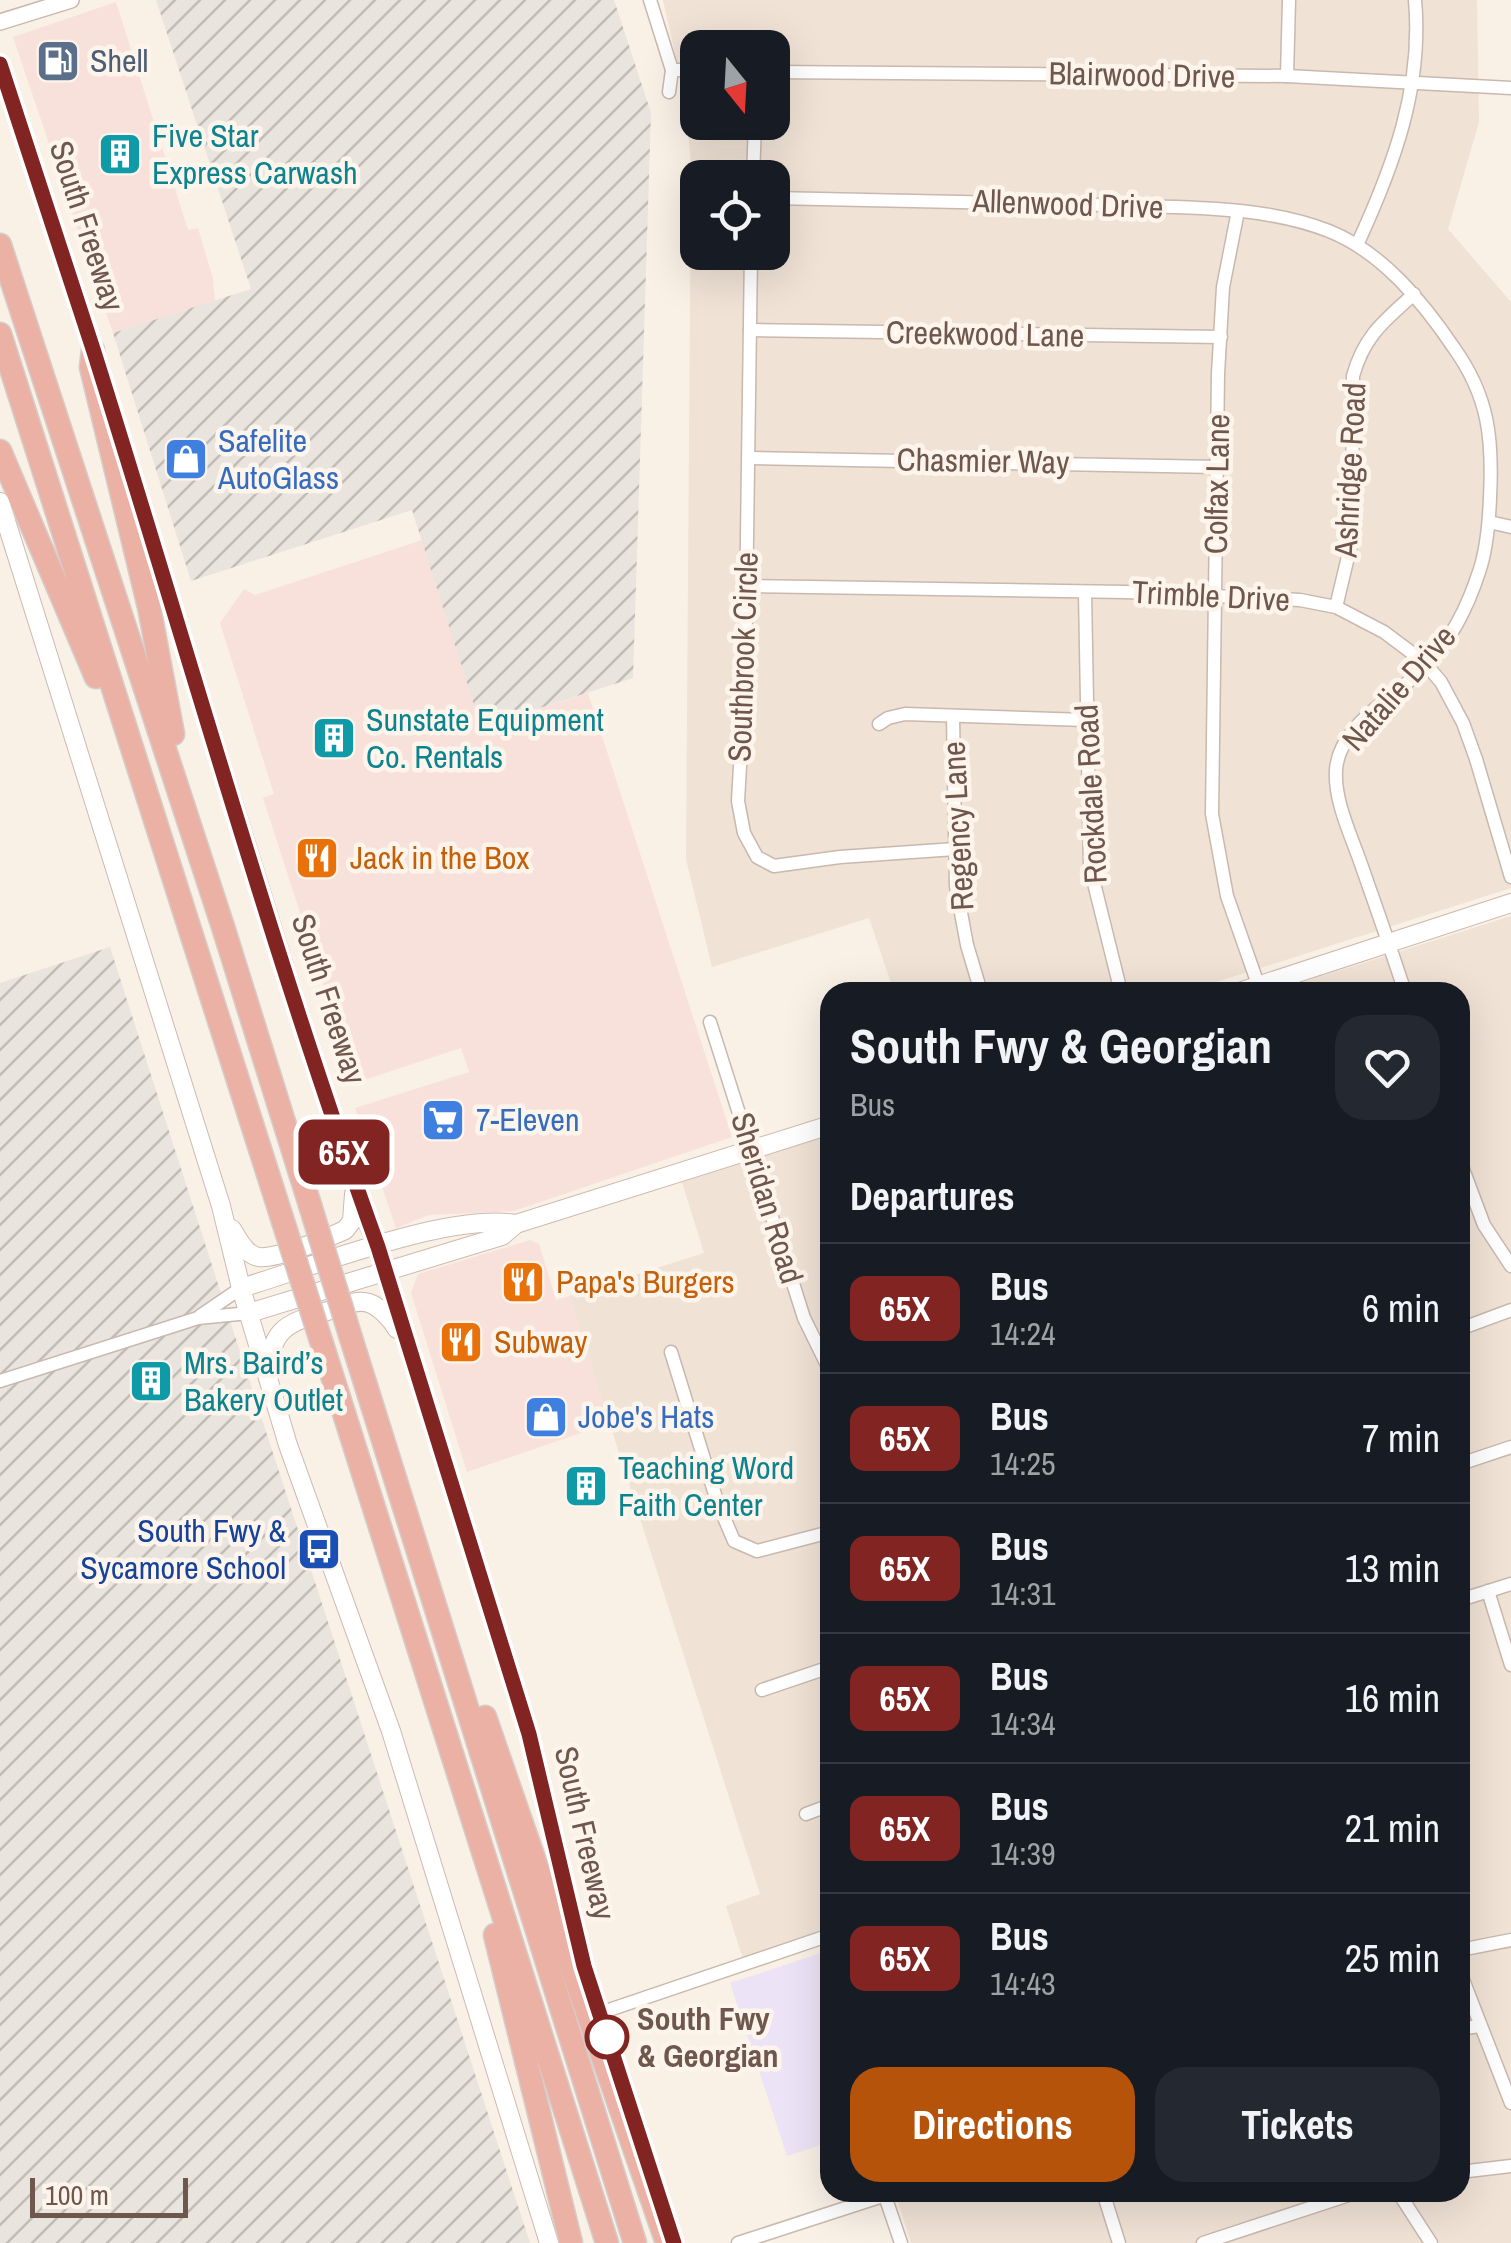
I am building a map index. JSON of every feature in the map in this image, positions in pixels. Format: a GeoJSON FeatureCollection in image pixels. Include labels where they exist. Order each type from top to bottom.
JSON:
{"type":"FeatureCollection","features":[{"type":"Feature","properties":{"kind":"highway"},"geometry":{"type":"LineString","coordinates":[[0,245],[224,930],[635,2243]]}},
{"type":"Feature","properties":{"kind":"highway"},"geometry":{"type":"LineString","coordinates":[[0,334],[608,2243]]}},
{"type":"Feature","properties":{"kind":"highway"},"geometry":{"type":"LineString","coordinates":[[93,350],[92,367],[149,607],[171,726],[224,906],[224,930]]}},
{"type":"Feature","properties":{"kind":"highway"},"geometry":{"type":"LineString","coordinates":[[0,450],[98,680],[141,801],[159,830]]}},
{"type":"Feature","properties":{"kind":"highway"},"geometry":{"type":"LineString","coordinates":[[411,1530],[425,1540],[670,2243]]}},
{"type":"Feature","properties":{"kind":"highway"},"geometry":{"type":"LineString","coordinates":[[478,1838],[498,1948],[571,2243]]}},
{"type":"Feature","properties":{"kind":"main road","name":"South Freeway"},"geometry":{"type":"LineString","coordinates":[[0,64],[354,1187],[378,1247],[529,1734],[571,1916],[670,2243]]}},
{"type":"Feature","properties":{"kind":"main road"},"geometry":{"type":"LineString","coordinates":[[0,502],[221,1206],[270,1387],[391,1731],[550,2243]]}},
{"type":"Feature","properties":{"kind":"main road"},"geometry":{"type":"LineString","coordinates":[[1280,982],[1511,903]]}},
{"type":"Feature","properties":{"kind":"main road"},"geometry":{"type":"LineString","coordinates":[[250,1313],[502,1236],[516,1224],[820,1128]]}},
{"type":"Feature","properties":{"kind":"main road"},"geometry":{"type":"LineString","coordinates":[[221,1206],[235,1235],[250,1254],[259,1258],[345,1230],[352,1221],[354,1187]]}},
{"type":"Feature","properties":{"kind":"main road"},"geometry":{"type":"LineString","coordinates":[[241,1288],[450,1226],[500,1221],[516,1224]]}},
{"type":"Feature","properties":{"kind":"main road"},"geometry":{"type":"LineString","coordinates":[[270,1387],[270,1350],[290,1322],[366,1302],[392,1320],[406,1342]]}},
{"type":"Feature","properties":{"kind":"street"},"geometry":{"type":"LineString","coordinates":[[0,22],[71,0]]}},
{"type":"Feature","properties":{"kind":"street"},"geometry":{"type":"LineString","coordinates":[[650,0],[672,70],[669,92]]}},
{"type":"Feature","properties":{"kind":"street"},"geometry":{"type":"LineString","coordinates":[[1287,76],[1289,0]]}},
{"type":"Feature","properties":{"kind":"street"},"geometry":{"type":"LineString","coordinates":[[1357,246],[1389,176],[1405,123],[1418,31],[1415,0]]}},
{"type":"Feature","properties":{"kind":"street"},"geometry":{"type":"LineString","coordinates":[[672,70],[680,70]]}},
{"type":"Feature","properties":{"kind":"street","name":"Blairwood Drive"},"geometry":{"type":"LineString","coordinates":[[790,72],[1287,76],[1511,88]]}},
{"type":"Feature","properties":{"kind":"street","name":"Allenwood Drive"},"geometry":{"type":"LineString","coordinates":[[790,198],[961,200],[1238,211],[1327,230],[1357,246]]}},
{"type":"Feature","properties":{"kind":"street","name":"Colfax Lane"},"geometry":{"type":"LineString","coordinates":[[1238,211],[1223,287],[1220,338],[1214,834],[1227,896],[1258,982]]}},
{"type":"Feature","properties":{"kind":"street","name":"Natalie Drive"},"geometry":{"type":"LineString","coordinates":[[1357,246],[1414,294],[1464,362],[1484,404],[1492,455],[1489,522],[1480,571],[1464,613],[1427,665],[1349,737],[1339,754],[1336,772],[1345,819],[1403,982]]}},
{"type":"Feature","properties":{"kind":"street","name":"Southbrook Circle"},"geometry":{"type":"LineString","coordinates":[[750,270],[747,586],[738,800],[744,833],[757,857],[774,866],[954,849]]}},
{"type":"Feature","properties":{"kind":"street","name":"Ashridge Road"},"geometry":{"type":"LineString","coordinates":[[1336,607],[1352,540],[1353,376],[1368,338],[1414,294]]}},
{"type":"Feature","properties":{"kind":"street","name":"Creekwood Lane"},"geometry":{"type":"LineString","coordinates":[[750,330],[1220,338]]}},
{"type":"Feature","properties":{"kind":"street","name":"Chasmier Way"},"geometry":{"type":"LineString","coordinates":[[749,458],[1217,466]]}},
{"type":"Feature","properties":{"kind":"street"},"geometry":{"type":"LineString","coordinates":[[1489,522],[1511,526]]}},
{"type":"Feature","properties":{"kind":"street","name":"Trimble Drive"},"geometry":{"type":"LineString","coordinates":[[747,586],[1215,596],[1300,600],[1336,607],[1384,632],[1427,665],[1441,682],[1463,723],[1511,876]]}},
{"type":"Feature","properties":{"kind":"street","name":"Rockdale Road"},"geometry":{"type":"LineString","coordinates":[[1085,592],[1090,867],[1119,982]]}},
{"type":"Feature","properties":{"kind":"street"},"geometry":{"type":"LineString","coordinates":[[879,724],[906,714],[1086,720]]}},
{"type":"Feature","properties":{"kind":"street","name":"Regency Lane"},"geometry":{"type":"LineString","coordinates":[[952,717],[958,907],[979,982]]}},
{"type":"Feature","properties":{"kind":"street","name":"Sheridan Road"},"geometry":{"type":"LineString","coordinates":[[710,1022],[804,1318],[820,1351]]}},
{"type":"Feature","properties":{"kind":"street"},"geometry":{"type":"LineString","coordinates":[[1470,1201],[1511,1266]]}},
{"type":"Feature","properties":{"kind":"street"},"geometry":{"type":"LineString","coordinates":[[198,1318],[241,1288]]}},
{"type":"Feature","properties":{"kind":"street"},"geometry":{"type":"LineString","coordinates":[[1470,1325],[1511,1310]]}},
{"type":"Feature","properties":{"kind":"street"},"geometry":{"type":"LineString","coordinates":[[0,1381],[198,1318],[250,1313]]}},
{"type":"Feature","properties":{"kind":"street"},"geometry":{"type":"LineString","coordinates":[[671,1352],[717,1501],[734,1540],[758,1550],[820,1534]]}},
{"type":"Feature","properties":{"kind":"street"},"geometry":{"type":"LineString","coordinates":[[1470,1461],[1511,1447]]}},
{"type":"Feature","properties":{"kind":"street"},"geometry":{"type":"LineString","coordinates":[[1470,1597],[1511,1584]]}},
{"type":"Feature","properties":{"kind":"street"},"geometry":{"type":"LineString","coordinates":[[1488,1592],[1511,1665]]}},
{"type":"Feature","properties":{"kind":"street"},"geometry":{"type":"LineString","coordinates":[[762,1690],[820,1671]]}},
{"type":"Feature","properties":{"kind":"street"},"geometry":{"type":"LineString","coordinates":[[806,1814],[820,1809]]}},
{"type":"Feature","properties":{"kind":"street"},"geometry":{"type":"LineString","coordinates":[[600,2012],[820,1938]]}},
{"type":"Feature","properties":{"kind":"street"},"geometry":{"type":"LineString","coordinates":[[1470,1948],[1511,1940]]}},
{"type":"Feature","properties":{"kind":"street"},"geometry":{"type":"LineString","coordinates":[[1470,2000],[1511,2103]]}},
{"type":"Feature","properties":{"kind":"street"},"geometry":{"type":"LineString","coordinates":[[1470,2027],[1479,2026]]}},
{"type":"Feature","properties":{"kind":"street"},"geometry":{"type":"LineString","coordinates":[[1470,2171],[1511,2166]]}},
{"type":"Feature","properties":{"kind":"street"},"geometry":{"type":"LineString","coordinates":[[738,2243],[865,2202]]}},
{"type":"Feature","properties":{"kind":"street"},"geometry":{"type":"LineString","coordinates":[[892,2202],[901,2243]]}},
{"type":"Feature","properties":{"kind":"street"},"geometry":{"type":"LineString","coordinates":[[1106,2202],[1119,2243]]}},
{"type":"Feature","properties":{"kind":"street"},"geometry":{"type":"LineString","coordinates":[[1203,2243],[1328,2202]]}},
{"type":"Feature","properties":{"kind":"street"},"geometry":{"type":"LineString","coordinates":[[1404,2202],[1431,2243]]}},
{"type":"Feature","properties":{"kind":"shaded area"},"geometry":{"type":"Polygon","coordinates":[[[156,0],[614,0],[651,113],[633,678],[481,727],[412,510],[191,581],[113,333],[251,289],[156,0]]]}},
{"type":"Feature","properties":{"kind":"shaded area"},"geometry":{"type":"Polygon","coordinates":[[[663,0],[1477,0],[1479,122],[1448,229],[1511,302],[1511,888],[1216,982],[891,982],[869,918],[712,967],[686,859],[690,270],[790,270],[790,160],[691,160],[689,140],[790,140],[790,30],[680,30],[680,75],[663,0]]]}},
{"type":"Feature","properties":{"kind":"shaded area"},"geometry":{"type":"Polygon","coordinates":[[[116,2],[188,230],[198,228],[213,279],[215,301],[113,333],[13,37],[116,2]]]}},
{"type":"Feature","properties":{"kind":"shaded area"},"geometry":{"type":"Polygon","coordinates":[[[422,540],[481,727],[588,693],[732,1137],[514,1211],[429,1215],[396,1228],[355,1108],[469,1072],[461,1048],[355,1083],[263,798],[274,794],[220,623],[244,589],[255,595],[422,540]]]}},
{"type":"Feature","properties":{"kind":"shaded area"},"geometry":{"type":"Polygon","coordinates":[[[1511,916],[1511,2243],[911,2243],[898,2202],[1470,2202],[1470,982],[1303,982],[1511,916]]]}},
{"type":"Feature","properties":{"kind":"shaded area"},"geometry":{"type":"Polygon","coordinates":[[[110,947],[530,2243],[0,2243],[0,983],[110,947]]]}},
{"type":"Feature","properties":{"kind":"shaded area"},"geometry":{"type":"Polygon","coordinates":[[[820,1137],[820,1933],[743,1959],[726,1906],[760,1894],[569,1296],[704,1253],[682,1182],[820,1137]]]}},
{"type":"Feature","properties":{"kind":"shaded area"},"geometry":{"type":"Polygon","coordinates":[[[530,1240],[539,1244],[556,1300],[569,1296],[610,1423],[467,1472],[411,1293],[418,1274],[530,1240]]]}},
{"type":"Feature","properties":{"kind":"shaded area"},"geometry":{"type":"Polygon","coordinates":[[[820,1953],[820,2145],[787,2156],[730,1983],[820,1953]]]}},
{"type":"Feature","properties":{"kind":"bus line","name":"65X"},"geometry":{"type":"LineString","coordinates":[[0,64],[497,1630],[542,1784],[584,1966],[674,2243]]}},
{"type":"Feature","properties":{"kind":"place","name":"Shell"},"geometry":{"type":"Point","coordinates":[58,61]}},
{"type":"Feature","properties":{"kind":"place","name":"Five Star Express Carwash"},"geometry":{"type":"Point","coordinates":[120,154]}},
{"type":"Feature","properties":{"kind":"place","name":"Safelite AutoGlass"},"geometry":{"type":"Point","coordinates":[186,459]}},
{"type":"Feature","properties":{"kind":"place","name":"Sunstate Equipment Co. Rentals"},"geometry":{"type":"Point","coordinates":[334,738]}},
{"type":"Feature","properties":{"kind":"place","name":"Jack in the Box"},"geometry":{"type":"Point","coordinates":[317,858]}},
{"type":"Feature","properties":{"kind":"place","name":"7-Eleven"},"geometry":{"type":"Point","coordinates":[443,1120]}},
{"type":"Feature","properties":{"kind":"place","name":"Papa's Burgers"},"geometry":{"type":"Point","coordinates":[523,1282]}},
{"type":"Feature","properties":{"kind":"place","name":"Subway"},"geometry":{"type":"Point","coordinates":[461,1342]}},
{"type":"Feature","properties":{"kind":"place","name":"Mrs. Baird’s Bakery Outlet"},"geometry":{"type":"Point","coordinates":[151,1381]}},
{"type":"Feature","properties":{"kind":"place","name":"Jobe's Hats"},"geometry":{"type":"Point","coordinates":[546,1417]}},
{"type":"Feature","properties":{"kind":"place","name":"Teaching Word Faith Center"},"geometry":{"type":"Point","coordinates":[586,1486]}},
{"type":"Feature","properties":{"kind":"place","name":"South Fwy & Sycamore School"},"geometry":{"type":"Point","coordinates":[319,1549]}},
{"type":"Feature","properties":{"kind":"place","name":"South Fwy & Georgian"},"geometry":{"type":"Point","coordinates":[607,2037]}}]}
